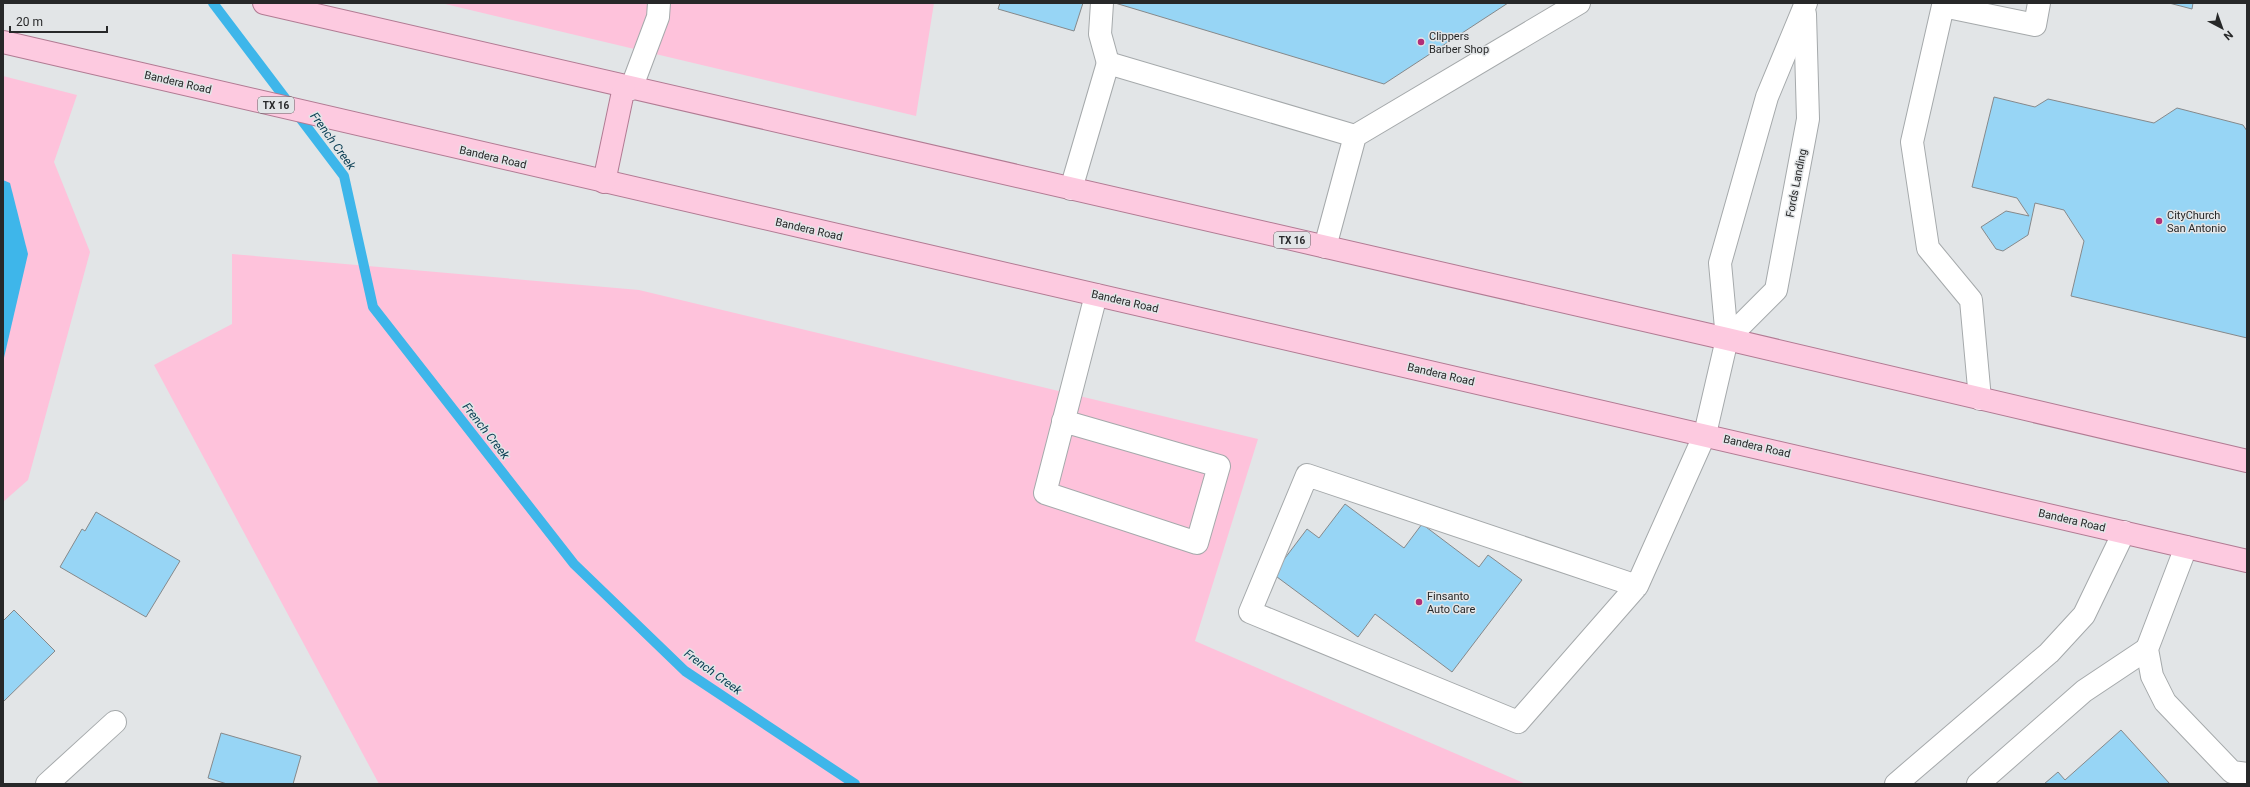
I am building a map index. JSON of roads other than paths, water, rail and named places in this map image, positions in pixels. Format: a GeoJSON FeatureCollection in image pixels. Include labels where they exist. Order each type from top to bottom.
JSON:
{"type":"FeatureCollection","features":[{"type":"Feature","properties":{"kind":"main road","name":"TX 16"},"geometry":{"type":"LineString","coordinates":[[264,3],[628,88],[1727,339],[2247,461]]}},
{"type":"Feature","properties":{"kind":"main road","name":"Bandera Road"},"geometry":{"type":"LineString","coordinates":[[3,42],[166,79],[385,132],[1705,434],[2247,561]]}},
{"type":"Feature","properties":{"kind":"main road"},"geometry":{"type":"LineString","coordinates":[[604,182],[628,88]]}},
{"type":"Feature","properties":{"kind":"street"},"geometry":{"type":"LineString","coordinates":[[628,88],[658,17],[659,3]]}},
{"type":"Feature","properties":{"kind":"street"},"geometry":{"type":"LineString","coordinates":[[1071,189],[1108,63],[1100,34],[1102,3]]}},
{"type":"Feature","properties":{"kind":"street"},"geometry":{"type":"LineString","coordinates":[[1325,247],[1355,136],[1579,3]]}},
{"type":"Feature","properties":{"kind":"street"},"geometry":{"type":"LineString","coordinates":[[1980,399],[1971,300],[1928,248],[1912,142],[1939,4],[2035,25],[2039,3]]}},
{"type":"Feature","properties":{"kind":"street","name":"Fords Landing"},"geometry":{"type":"LineString","coordinates":[[1727,339],[1776,290],[1808,119],[1805,5]]}},
{"type":"Feature","properties":{"kind":"street","name":"Fords Landing"},"geometry":{"type":"LineString","coordinates":[[1637,586],[1307,475],[1250,612],[1518,722],[1637,586],[1705,434],[1727,339],[1720,263],[1767,97],[1805,5]]}},
{"type":"Feature","properties":{"kind":"street"},"geometry":{"type":"LineString","coordinates":[[1108,63],[1355,136]]}},
{"type":"Feature","properties":{"kind":"street"},"geometry":{"type":"LineString","coordinates":[[1063,421],[1219,466],[1197,543],[1044,493],[1096,295]]}},
{"type":"Feature","properties":{"kind":"street"},"geometry":{"type":"LineString","coordinates":[[1896,784],[2049,653],[2084,615],[2124,532]]}},
{"type":"Feature","properties":{"kind":"street"},"geometry":{"type":"LineString","coordinates":[[2186,547],[2147,649],[2152,676],[2165,702],[2232,772],[2247,774]]}},
{"type":"Feature","properties":{"kind":"street"},"geometry":{"type":"LineString","coordinates":[[1978,784],[2084,691],[2147,649]]}},
{"type":"Feature","properties":{"kind":"street"},"geometry":{"type":"LineString","coordinates":[[47,784],[115,722]]}},
{"type":"Feature","properties":{"kind":"water"},"geometry":{"type":"Polygon","coordinates":[[[3,180],[10,183],[28,254],[3,362],[3,180]]]}},
{"type":"Feature","properties":{"kind":"waterway","name":"French Creek"},"geometry":{"type":"LineString","coordinates":[[213,3],[344,176],[373,307],[574,564],[685,671],[855,784]]}},
{"type":"Feature","properties":{"kind":"place","name":"Clippers Barber Shop"},"geometry":{"type":"Point","coordinates":[1421,42]}},
{"type":"Feature","properties":{"kind":"place","name":"CityChurch San Antonio"},"geometry":{"type":"Point","coordinates":[2159,221]}},
{"type":"Feature","properties":{"kind":"place","name":"Finsanto Auto Care"},"geometry":{"type":"Point","coordinates":[1419,602]}}]}
